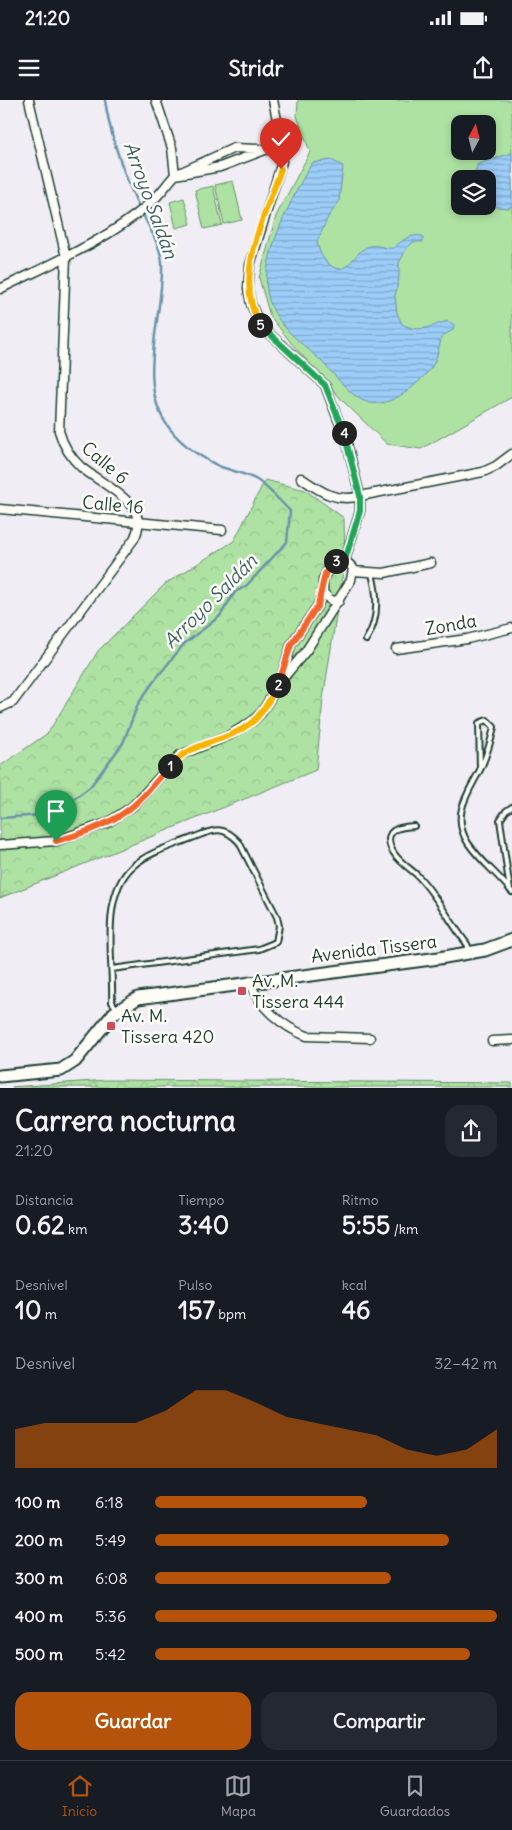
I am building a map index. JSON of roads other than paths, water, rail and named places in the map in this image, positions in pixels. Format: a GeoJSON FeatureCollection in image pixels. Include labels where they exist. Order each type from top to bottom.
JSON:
{"type":"FeatureCollection","features":[{"type":"Feature","properties":{"kind":"main road","name":"Avenida Tissera"},"geometry":{"type":"LineString","coordinates":[[0,1076],[40,1074],[61,1070],[75,1062],[118,1010],[138,998],[148,995],[471,953],[512,940]]}},
{"type":"Feature","properties":{"kind":"street","name":"Calle 6"},"geometry":{"type":"LineString","coordinates":[[29,100],[66,257],[59,431],[71,456],[82,467],[127,501],[137,512],[140,523]]}},
{"type":"Feature","properties":{"kind":"street"},"geometry":{"type":"LineString","coordinates":[[156,100],[172,148],[175,175]]}},
{"type":"Feature","properties":{"kind":"street"},"geometry":{"type":"LineString","coordinates":[[272,100],[281,150],[281,169],[250,265],[248,288],[251,304],[260,325],[325,385],[347,443],[360,496],[360,511],[345,560]]}},
{"type":"Feature","properties":{"kind":"street"},"geometry":{"type":"LineString","coordinates":[[0,289],[66,257],[130,218],[150,204],[175,175],[234,148],[281,150]]}},
{"type":"Feature","properties":{"kind":"street"},"geometry":{"type":"LineString","coordinates":[[175,175],[220,167],[265,150]]}},
{"type":"Feature","properties":{"kind":"street"},"geometry":{"type":"LineString","coordinates":[[301,478],[324,495],[351,499],[483,472],[496,466],[512,454]]}},
{"type":"Feature","properties":{"kind":"street","name":"Calle 16"},"geometry":{"type":"LineString","coordinates":[[0,509],[222,530]]}},
{"type":"Feature","properties":{"kind":"street"},"geometry":{"type":"LineString","coordinates":[[0,708],[13,702],[134,540],[140,523]]}},
{"type":"Feature","properties":{"kind":"street"},"geometry":{"type":"LineString","coordinates":[[0,846],[44,843],[64,839],[107,823],[122,814],[144,795],[180,755],[228,736],[253,722],[262,712],[280,682],[306,651],[352,580],[353,571],[351,564],[345,560],[340,560],[330,566],[323,580],[318,605],[291,645],[280,682]]}},
{"type":"Feature","properties":{"kind":"street"},"geometry":{"type":"LineString","coordinates":[[353,571],[372,574],[384,573],[431,563]]}},
{"type":"Feature","properties":{"kind":"street"},"geometry":{"type":"LineString","coordinates":[[322,592],[330,600],[339,601]]}},
{"type":"Feature","properties":{"kind":"street","name":"Zonda"},"geometry":{"type":"LineString","coordinates":[[396,649],[467,639],[512,628]]}},
{"type":"Feature","properties":{"kind":"street"},"geometry":{"type":"LineString","coordinates":[[250,981],[254,995],[260,1003],[297,1032],[307,1036],[370,1038]]}},
{"type":"Feature","properties":{"kind":"street"},"geometry":{"type":"LineString","coordinates":[[492,1040],[512,1040]]}},
{"type":"Feature","properties":{"kind":"lane"},"geometry":{"type":"LineString","coordinates":[[366,640],[375,620],[376,592],[372,574]]}},
{"type":"Feature","properties":{"kind":"lane"},"geometry":{"type":"LineString","coordinates":[[480,769],[478,728],[482,720],[487,720],[494,727],[490,746],[480,769],[461,809],[462,834],[476,854],[511,891]]}},
{"type":"Feature","properties":{"kind":"lane"},"geometry":{"type":"LineString","coordinates":[[511,891],[511,881],[500,820],[506,811],[512,808]]}},
{"type":"Feature","properties":{"kind":"lane"},"geometry":{"type":"LineString","coordinates":[[414,826],[397,829],[392,832],[390,839],[391,847],[398,859],[418,876],[467,944],[471,953]]}},
{"type":"Feature","properties":{"kind":"lane"},"geometry":{"type":"LineString","coordinates":[[112,969],[259,949],[276,942],[279,926],[277,917],[239,842],[234,836],[226,831],[212,830],[157,851],[132,866],[124,876],[113,909],[110,935],[112,1002],[118,1010]]}},
{"type":"Feature","properties":{"kind":"water"},"geometry":{"type":"Polygon","coordinates":[[[512,153],[512,206],[508,208],[496,207],[496,170],[476,170],[478,164],[496,160],[496,158],[512,153]]]}},
{"type":"Feature","properties":{"kind":"water"},"geometry":{"type":"Polygon","coordinates":[[[331,160],[343,166],[339,202],[328,217],[317,242],[325,260],[330,265],[341,269],[367,247],[393,248],[410,237],[423,236],[423,242],[413,242],[407,248],[399,263],[399,278],[395,296],[397,313],[402,324],[409,327],[420,329],[448,321],[454,325],[453,330],[442,336],[435,361],[425,375],[409,390],[389,401],[380,403],[370,403],[360,399],[294,337],[274,312],[267,291],[266,277],[269,260],[288,207],[312,163],[331,160]]]}},
{"type":"Feature","properties":{"kind":"waterway","name":"Arroyo Saldán"},"geometry":{"type":"LineString","coordinates":[[0,818],[42,815],[63,807],[90,787],[123,743],[138,704],[154,681],[184,644],[220,616],[235,592],[246,586],[287,542],[290,511],[257,480],[221,467],[193,451],[180,441],[159,411],[154,392],[152,371],[161,284],[161,257],[122,167],[110,127],[105,100]]}},
{"type":"Feature","properties":{"kind":"place","name":"Av. M. Tissera 444"},"geometry":{"type":"Point","coordinates":[242,991]}},
{"type":"Feature","properties":{"kind":"place","name":"Av. M. Tissera 420"},"geometry":{"type":"Point","coordinates":[111,1026]}}]}
